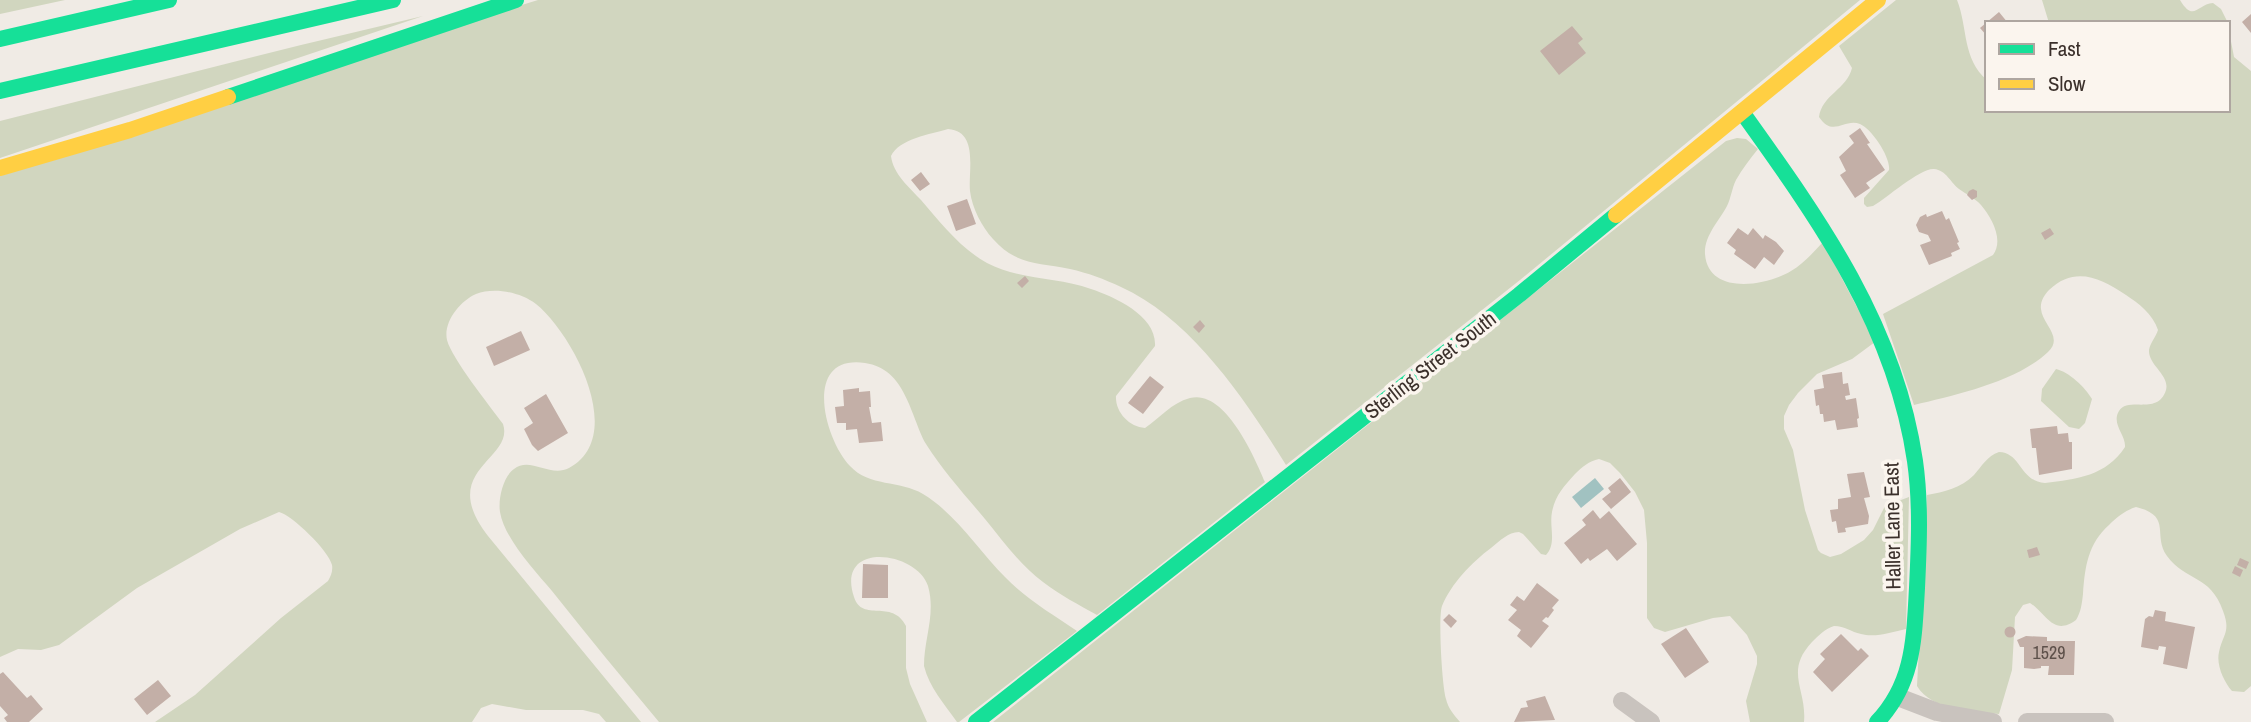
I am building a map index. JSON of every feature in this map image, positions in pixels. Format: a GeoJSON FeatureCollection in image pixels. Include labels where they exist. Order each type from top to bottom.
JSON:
{"type":"FeatureCollection","features":[{"type":"Feature","properties":{"kind":"main road"},"geometry":{"type":"LineString","coordinates":[[0,40],[169,0]]}},
{"type":"Feature","properties":{"kind":"main road"},"geometry":{"type":"LineString","coordinates":[[0,91],[393,0]]}},
{"type":"Feature","properties":{"kind":"main road"},"geometry":{"type":"LineString","coordinates":[[0,168],[191,110],[376,44],[516,0]]}},
{"type":"Feature","properties":{"kind":"main road","name":"Sterling Street South"},"geometry":{"type":"LineString","coordinates":[[976,722],[1471,334],[1878,0]]}},
{"type":"Feature","properties":{"kind":"main road"},"geometry":{"type":"LineString","coordinates":[[0,99],[84,72]]}},
{"type":"Feature","properties":{"kind":"main road","name":"Haller Lane East"},"geometry":{"type":"LineString","coordinates":[[1742,112],[1842,257],[1874,317],[1899,386],[1915,460],[1918,517],[1913,641],[1908,673],[1898,697],[1877,722]]}},
{"type":"Feature","properties":{"kind":"street"},"geometry":{"type":"LineString","coordinates":[[1898,697],[1937,712],[1993,722]]}},
{"type":"Feature","properties":{"kind":"street"},"geometry":{"type":"LineString","coordinates":[[1622,701],[1651,722]]}},
{"type":"Feature","properties":{"kind":"street"},"geometry":{"type":"LineString","coordinates":[[2027,722],[2105,722]]}},
{"type":"Feature","properties":{"kind":"green space"},"geometry":{"type":"Polygon","coordinates":[[[0,0],[65,0],[0,14],[0,0]]]}},
{"type":"Feature","properties":{"kind":"green space"},"geometry":{"type":"Polygon","coordinates":[[[538,0],[1860,0],[1520,280],[1286,465],[1235,389],[1194,341],[1171,319],[1147,301],[1115,284],[1077,271],[1020,259],[993,239],[981,223],[973,204],[970,191],[970,153],[968,144],[958,131],[948,129],[901,145],[891,156],[898,175],[951,234],[977,257],[1012,273],[1078,285],[1101,293],[1133,309],[1142,317],[1154,335],[1155,346],[1116,396],[1118,408],[1124,418],[1145,428],[1177,403],[1190,398],[1203,398],[1215,404],[1237,427],[1265,482],[1097,615],[1043,582],[1012,552],[954,483],[926,444],[905,395],[890,374],[865,363],[845,364],[832,372],[826,385],[824,401],[827,419],[833,437],[850,466],[866,477],[914,490],[935,502],[1013,585],[1077,631],[959,722],[933,688],[924,666],[931,606],[928,586],[921,574],[909,565],[880,557],[866,559],[856,566],[851,579],[854,597],[864,609],[893,613],[906,626],[906,668],[927,722],[659,722],[529,564],[503,522],[500,512],[501,495],[510,473],[527,465],[555,471],[569,468],[586,453],[594,433],[594,410],[578,360],[550,318],[530,300],[499,291],[476,294],[464,302],[450,319],[446,333],[456,359],[503,424],[504,436],[473,481],[470,495],[474,513],[488,536],[641,722],[606,722],[599,714],[583,710],[526,710],[492,704],[481,708],[472,722],[155,722],[195,695],[281,618],[328,581],[332,565],[324,551],[301,526],[279,512],[240,529],[137,588],[59,645],[41,650],[18,649],[0,657],[0,176],[538,0]]]}},
{"type":"Feature","properties":{"kind":"green space"},"geometry":{"type":"Polygon","coordinates":[[[1896,0],[1957,0],[1969,53],[1985,78],[1985,112],[2230,112],[2230,36],[2234,57],[2251,71],[2251,686],[2244,692],[2232,691],[2220,668],[2218,657],[2226,633],[2226,624],[2218,599],[2205,584],[2174,564],[2163,548],[2158,521],[2147,511],[2136,507],[2112,522],[2096,540],[2087,565],[2081,607],[2076,620],[2068,625],[2056,625],[2030,603],[2023,605],[2015,617],[2012,670],[1999,714],[1942,705],[1924,694],[1917,686],[1927,495],[1964,483],[1999,452],[2012,457],[2030,477],[2045,483],[2100,470],[2125,447],[2117,420],[2119,411],[2129,405],[2157,402],[2162,398],[2166,385],[2150,355],[2149,350],[2158,330],[2149,314],[2131,298],[2107,283],[2077,276],[2058,283],[2043,299],[2042,315],[2054,341],[2048,352],[2019,372],[2002,379],[1914,405],[1883,314],[1993,255],[1997,236],[1993,223],[1981,205],[1959,189],[1945,174],[1934,169],[1921,173],[1873,206],[1867,207],[1864,204],[1864,198],[1889,170],[1884,151],[1870,132],[1860,124],[1849,123],[1834,127],[1824,123],[1819,117],[1825,103],[1845,81],[1852,68],[1839,46],[1896,0]]]}},
{"type":"Feature","properties":{"kind":"green space"},"geometry":{"type":"Polygon","coordinates":[[[2042,0],[2180,0],[2192,11],[2213,3],[2221,9],[2227,21],[2048,21],[2042,0]]]}},
{"type":"Feature","properties":{"kind":"green space"},"geometry":{"type":"Polygon","coordinates":[[[423,16],[0,158],[0,121],[423,16]]]}},
{"type":"Feature","properties":{"kind":"green space"},"geometry":{"type":"Polygon","coordinates":[[[1746,139],[1758,149],[1736,180],[1727,206],[1709,235],[1705,254],[1709,267],[1716,276],[1727,282],[1740,284],[1768,281],[1795,268],[1823,242],[1875,342],[1852,359],[1817,374],[1798,393],[1784,416],[1784,429],[1793,450],[1805,510],[1818,550],[1830,557],[1841,554],[1864,540],[1873,530],[1885,506],[1909,497],[1906,629],[1872,635],[1834,626],[1812,642],[1799,663],[1798,672],[1804,722],[1750,722],[1746,701],[1757,656],[1747,635],[1730,616],[1713,618],[1665,632],[1654,628],[1647,618],[1644,510],[1635,492],[1620,473],[1610,463],[1599,459],[1580,469],[1558,496],[1551,518],[1551,545],[1546,555],[1541,554],[1523,534],[1511,534],[1470,567],[1446,598],[1440,623],[1443,681],[1448,705],[1460,722],[993,722],[1726,141],[1746,139]]]}},
{"type":"Feature","properties":{"kind":"green space"},"geometry":{"type":"Polygon","coordinates":[[[2056,369],[2076,381],[2092,399],[2085,423],[2079,429],[2069,427],[2041,401],[2042,389],[2056,369]]]}},
{"type":"Feature","properties":{"kind":"water"},"geometry":{"type":"Polygon","coordinates":[[[1595,478],[1604,489],[1581,508],[1572,497],[1595,478]]]}},
{"type":"Feature","properties":{"kind":"building"},"geometry":{"type":"Polygon","coordinates":[[[1999,12],[2006,21],[1988,21],[1999,12]]]}},
{"type":"Feature","properties":{"kind":"building"},"geometry":{"type":"Polygon","coordinates":[[[2251,14],[2251,33],[2242,22],[2251,14]]]}},
{"type":"Feature","properties":{"kind":"building"},"geometry":{"type":"Polygon","coordinates":[[[1572,26],[1583,39],[1578,43],[1586,53],[1559,75],[1540,51],[1572,26]]]}},
{"type":"Feature","properties":{"kind":"building"},"geometry":{"type":"Polygon","coordinates":[[[1860,128],[1870,143],[1867,144],[1885,170],[1866,183],[1870,188],[1855,198],[1840,175],[1846,171],[1839,157],[1854,143],[1849,136],[1860,128]]]}},
{"type":"Feature","properties":{"kind":"building"},"geometry":{"type":"Polygon","coordinates":[[[921,172],[930,184],[920,191],[911,180],[921,172]]]}},
{"type":"Feature","properties":{"kind":"building"},"geometry":{"type":"Polygon","coordinates":[[[1973,189],[1977,191],[1977,197],[1972,200],[1967,195],[1973,189]]]}},
{"type":"Feature","properties":{"kind":"building"},"geometry":{"type":"Polygon","coordinates":[[[967,199],[976,224],[956,231],[947,206],[967,199]]]}},
{"type":"Feature","properties":{"kind":"building"},"geometry":{"type":"Polygon","coordinates":[[[1942,211],[1946,220],[1949,218],[1960,249],[1951,253],[1952,256],[1929,265],[1920,245],[1931,241],[1928,235],[1919,232],[1916,225],[1920,217],[1942,211]]]}},
{"type":"Feature","properties":{"kind":"building"},"geometry":{"type":"Polygon","coordinates":[[[1738,228],[1748,235],[1753,228],[1763,239],[1765,235],[1776,242],[1784,251],[1774,265],[1764,257],[1755,269],[1734,254],[1736,250],[1727,243],[1738,228]]]}},
{"type":"Feature","properties":{"kind":"building"},"geometry":{"type":"Polygon","coordinates":[[[2050,228],[2054,234],[2045,240],[2041,233],[2050,228]]]}},
{"type":"Feature","properties":{"kind":"building"},"geometry":{"type":"Polygon","coordinates":[[[1025,276],[1029,281],[1022,288],[1017,283],[1025,276]]]}},
{"type":"Feature","properties":{"kind":"building"},"geometry":{"type":"Polygon","coordinates":[[[1200,320],[1205,326],[1199,333],[1193,327],[1200,320]]]}},
{"type":"Feature","properties":{"kind":"building"},"geometry":{"type":"Polygon","coordinates":[[[521,331],[530,350],[494,366],[486,347],[521,331]]]}},
{"type":"Feature","properties":{"kind":"building"},"geometry":{"type":"Polygon","coordinates":[[[1842,372],[1843,384],[1848,383],[1850,395],[1845,396],[1846,400],[1856,398],[1859,418],[1858,427],[1837,430],[1835,420],[1824,422],[1819,405],[1816,406],[1814,390],[1824,388],[1822,375],[1842,372]]]}},
{"type":"Feature","properties":{"kind":"building"},"geometry":{"type":"Polygon","coordinates":[[[1150,376],[1164,387],[1143,414],[1128,403],[1150,376]]]}},
{"type":"Feature","properties":{"kind":"building"},"geometry":{"type":"Polygon","coordinates":[[[859,388],[859,392],[870,391],[872,423],[881,422],[883,441],[859,443],[857,429],[846,430],[846,423],[837,423],[835,407],[844,406],[843,390],[859,388]]]}},
{"type":"Feature","properties":{"kind":"building"},"geometry":{"type":"Polygon","coordinates":[[[546,394],[568,433],[538,451],[524,429],[533,423],[524,408],[546,394]]]}},
{"type":"Feature","properties":{"kind":"building"},"geometry":{"type":"Polygon","coordinates":[[[2057,426],[2058,434],[2068,433],[2069,442],[2072,442],[2072,469],[2039,475],[2036,448],[2032,448],[2030,429],[2057,426]]]}},
{"type":"Feature","properties":{"kind":"building"},"geometry":{"type":"Polygon","coordinates":[[[1864,472],[1870,497],[1864,498],[1869,516],[1868,524],[1845,528],[1846,532],[1838,533],[1830,510],[1838,509],[1838,499],[1851,497],[1847,474],[1864,472]]]}},
{"type":"Feature","properties":{"kind":"building"},"geometry":{"type":"Polygon","coordinates":[[[1620,478],[1631,492],[1611,509],[1602,499],[1611,492],[1608,488],[1620,478]]]}},
{"type":"Feature","properties":{"kind":"building"},"geometry":{"type":"Polygon","coordinates":[[[1593,510],[1600,519],[1609,511],[1637,544],[1617,561],[1607,549],[1581,564],[1564,543],[1586,525],[1582,520],[1593,510]]]}},
{"type":"Feature","properties":{"kind":"building"},"geometry":{"type":"Polygon","coordinates":[[[2037,547],[2040,555],[2029,558],[2027,550],[2037,547]]]}},
{"type":"Feature","properties":{"kind":"building"},"geometry":{"type":"Polygon","coordinates":[[[2240,558],[2249,562],[2246,569],[2237,565],[2240,558]]]}},
{"type":"Feature","properties":{"kind":"building"},"geometry":{"type":"Polygon","coordinates":[[[863,564],[888,565],[888,598],[862,598],[863,564]]]}},
{"type":"Feature","properties":{"kind":"building"},"geometry":{"type":"Polygon","coordinates":[[[2235,566],[2243,570],[2240,577],[2232,573],[2235,566]]]}},
{"type":"Feature","properties":{"kind":"building"},"geometry":{"type":"Polygon","coordinates":[[[1537,583],[1559,600],[1548,618],[1542,621],[1549,626],[1531,648],[1517,636],[1521,630],[1508,620],[1517,610],[1510,605],[1517,596],[1524,601],[1537,583]]]}},
{"type":"Feature","properties":{"kind":"building"},"geometry":{"type":"Polygon","coordinates":[[[2155,610],[2166,612],[2165,621],[2195,627],[2187,669],[2163,664],[2166,647],[2159,646],[2158,650],[2141,647],[2145,619],[2153,617],[2155,610]]]}},
{"type":"Feature","properties":{"kind":"building"},"geometry":{"type":"Polygon","coordinates":[[[1449,614],[1457,621],[1451,628],[1443,620],[1449,614]]]}},
{"type":"Feature","properties":{"kind":"building"},"geometry":{"type":"Polygon","coordinates":[[[2010,627],[2014,628],[2014,636],[2010,637],[2006,636],[2005,632],[2006,628],[2010,627]]]}},
{"type":"Feature","properties":{"kind":"building"},"geometry":{"type":"Polygon","coordinates":[[[1686,628],[1709,662],[1685,678],[1661,644],[1686,628]]]}},
{"type":"Feature","properties":{"kind":"building"},"geometry":{"type":"Polygon","coordinates":[[[1841,634],[1858,651],[1861,648],[1869,656],[1832,692],[1813,672],[1825,659],[1820,654],[1841,634]]]}},
{"type":"Feature","properties":{"kind":"building"},"geometry":{"type":"Polygon","coordinates":[[[2026,636],[2047,637],[2047,641],[2075,641],[2074,675],[2048,675],[2049,666],[2024,668],[2024,647],[2020,647],[2017,640],[2026,636]]]}},
{"type":"Feature","properties":{"kind":"building"},"geometry":{"type":"Polygon","coordinates":[[[3,672],[27,698],[31,695],[43,709],[29,722],[7,722],[4,718],[8,715],[0,706],[0,674],[3,672]]]}},
{"type":"Feature","properties":{"kind":"building"},"geometry":{"type":"Polygon","coordinates":[[[158,680],[171,696],[147,715],[134,699],[158,680]]]}},
{"type":"Feature","properties":{"kind":"building"},"geometry":{"type":"Polygon","coordinates":[[[1545,696],[1555,720],[1514,722],[1521,708],[1528,707],[1526,701],[1545,696]]]}},
{"type":"Feature","properties":{"kind":"traffic: fast"},"geometry":{"type":"LineString","coordinates":[[0,39],[169,0]]}},
{"type":"Feature","properties":{"kind":"traffic: fast"},"geometry":{"type":"LineString","coordinates":[[0,91],[393,0]]}},
{"type":"Feature","properties":{"kind":"traffic: fast"},"geometry":{"type":"LineString","coordinates":[[228,97],[516,0]]}},
{"type":"Feature","properties":{"kind":"traffic: fast"},"geometry":{"type":"LineString","coordinates":[[1742,112],[1799,193],[1850,276],[1890,364],[1905,411],[1918,493],[1915,625],[1905,676],[1889,707],[1877,722]]}},
{"type":"Feature","properties":{"kind":"traffic: fast"},"geometry":{"type":"LineString","coordinates":[[976,722],[1519,295],[1616,215]]}},
{"type":"Feature","properties":{"kind":"traffic: slow"},"geometry":{"type":"LineString","coordinates":[[1616,215],[1878,0]]}},
{"type":"Feature","properties":{"kind":"traffic: slow"},"geometry":{"type":"LineString","coordinates":[[0,168],[130,130],[228,97]]}}]}
